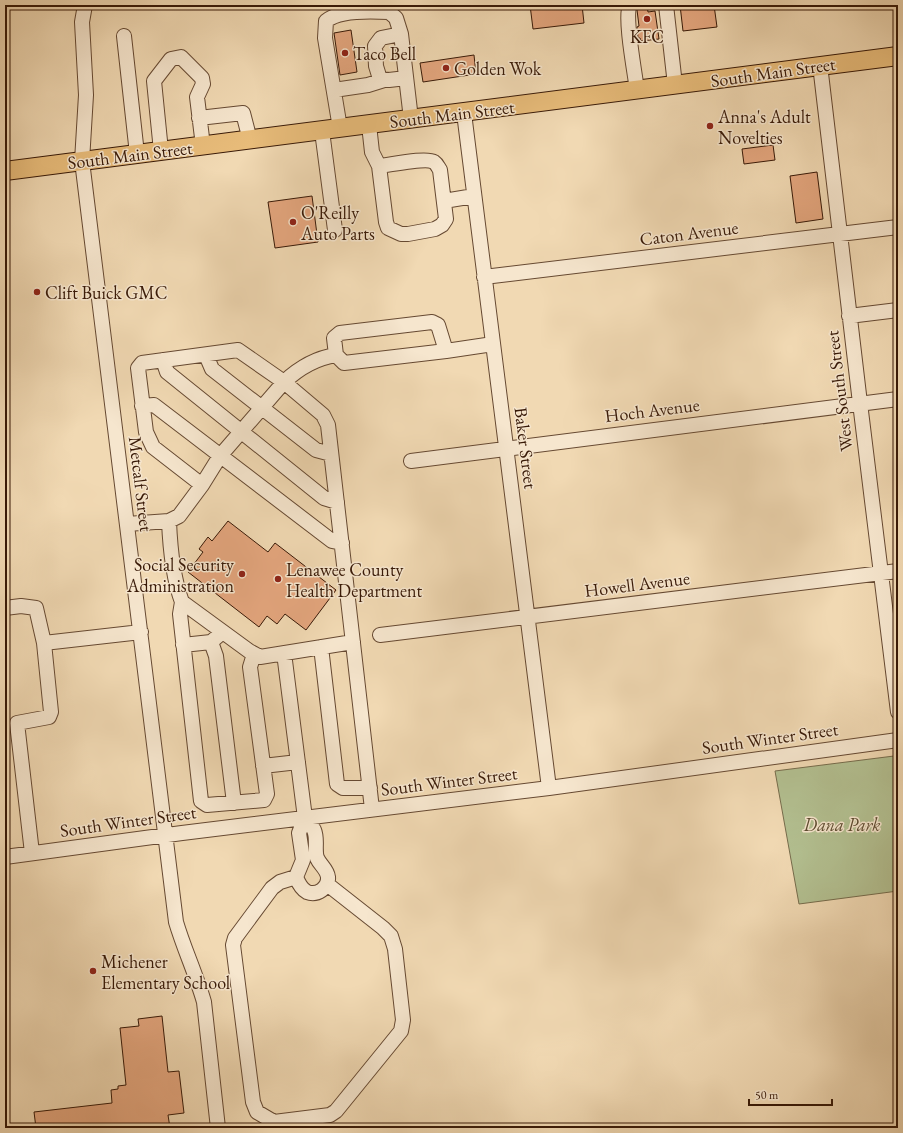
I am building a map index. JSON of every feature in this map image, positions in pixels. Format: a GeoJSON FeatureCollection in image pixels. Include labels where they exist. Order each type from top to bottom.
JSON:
{"type":"FeatureCollection","features":[{"type":"Feature","properties":{"kind":"main road","name":"South Main Street"},"geometry":{"type":"LineString","coordinates":[[5,171],[411,120],[820,65],[898,56]]}},
{"type":"Feature","properties":{"kind":"street","name":"Metcalf Street"},"geometry":{"type":"LineString","coordinates":[[86,5],[82,22],[86,95],[82,161],[176,922],[204,1002],[218,1128]]}},
{"type":"Feature","properties":{"kind":"street"},"geometry":{"type":"LineString","coordinates":[[630,5],[628,8],[628,22],[637,90]]}},
{"type":"Feature","properties":{"kind":"street"},"geometry":{"type":"LineString","coordinates":[[633,58],[636,42],[634,5]]}},
{"type":"Feature","properties":{"kind":"street"},"geometry":{"type":"LineString","coordinates":[[656,5],[669,38]]}},
{"type":"Feature","properties":{"kind":"street"},"geometry":{"type":"LineString","coordinates":[[666,5],[675,85]]}},
{"type":"Feature","properties":{"kind":"street"},"geometry":{"type":"LineString","coordinates":[[340,128],[325,38],[326,21],[332,16],[371,10],[389,12],[396,18],[401,34],[411,120]]}},
{"type":"Feature","properties":{"kind":"street"},"geometry":{"type":"LineString","coordinates":[[384,80],[380,79],[376,66],[375,46],[381,38],[401,34]]}},
{"type":"Feature","properties":{"kind":"street"},"geometry":{"type":"LineString","coordinates":[[124,36],[137,154]]}},
{"type":"Feature","properties":{"kind":"street"},"geometry":{"type":"LineString","coordinates":[[161,151],[154,81],[171,59],[181,57],[202,78],[203,84],[197,97],[203,146]]}},
{"type":"Feature","properties":{"kind":"street","name":"West South Street"},"geometry":{"type":"LineString","coordinates":[[820,65],[881,573],[894,653],[898,712]]}},
{"type":"Feature","properties":{"kind":"street"},"geometry":{"type":"LineString","coordinates":[[334,90],[368,85],[384,80],[406,78]]}},
{"type":"Feature","properties":{"kind":"street"},"geometry":{"type":"LineString","coordinates":[[199,118],[243,113],[250,140]]}},
{"type":"Feature","properties":{"kind":"street","name":"Baker Street"},"geometry":{"type":"LineString","coordinates":[[464,113],[549,788]]}},
{"type":"Feature","properties":{"kind":"street"},"geometry":{"type":"LineString","coordinates":[[369,125],[372,152],[379,166],[388,228],[401,234],[408,234],[435,229],[442,225],[446,219],[440,170],[438,165],[433,161],[425,160],[379,166]]}},
{"type":"Feature","properties":{"kind":"street"},"geometry":{"type":"LineString","coordinates":[[322,131],[335,230]]}},
{"type":"Feature","properties":{"kind":"street"},"geometry":{"type":"LineString","coordinates":[[444,201],[474,196]]}},
{"type":"Feature","properties":{"kind":"street","name":"Caton Avenue"},"geometry":{"type":"LineString","coordinates":[[484,277],[898,227]]}},
{"type":"Feature","properties":{"kind":"street"},"geometry":{"type":"LineString","coordinates":[[849,316],[898,310]]}},
{"type":"Feature","properties":{"kind":"street"},"geometry":{"type":"LineString","coordinates":[[446,351],[438,325],[432,322],[340,333],[334,338],[336,355],[344,363],[446,351],[493,344]]}},
{"type":"Feature","properties":{"kind":"street"},"geometry":{"type":"LineString","coordinates":[[202,485],[153,447],[146,432],[142,406],[138,368],[142,362],[238,350],[284,382],[323,415],[328,425],[372,809]]}},
{"type":"Feature","properties":{"kind":"street"},"geometry":{"type":"LineString","coordinates":[[206,354],[212,369],[316,450],[331,454]]}},
{"type":"Feature","properties":{"kind":"street"},"geometry":{"type":"LineString","coordinates":[[127,524],[169,520],[179,516],[202,485],[220,456],[284,382],[294,373],[309,364],[327,356],[336,355]]}},
{"type":"Feature","properties":{"kind":"street"},"geometry":{"type":"LineString","coordinates":[[163,360],[167,372],[324,498],[337,502]]}},
{"type":"Feature","properties":{"kind":"street","name":"Hoch Avenue"},"geometry":{"type":"LineString","coordinates":[[411,461],[898,399]]}},
{"type":"Feature","properties":{"kind":"street"},"geometry":{"type":"LineString","coordinates":[[142,406],[154,405],[332,541],[342,544]]}},
{"type":"Feature","properties":{"kind":"street"},"geometry":{"type":"LineString","coordinates":[[169,520],[177,590],[182,602],[254,654],[260,657],[353,642]]}},
{"type":"Feature","properties":{"kind":"street","name":"Howell Avenue"},"geometry":{"type":"LineString","coordinates":[[380,635],[898,571]]}},
{"type":"Feature","properties":{"kind":"street"},"geometry":{"type":"LineString","coordinates":[[182,602],[180,614],[201,801],[208,805],[264,800],[267,794],[250,667],[254,654]]}},
{"type":"Feature","properties":{"kind":"street"},"geometry":{"type":"LineString","coordinates":[[5,608],[21,606],[36,608],[44,643],[51,712],[49,717],[17,723],[32,853]]}},
{"type":"Feature","properties":{"kind":"street"},"geometry":{"type":"LineString","coordinates":[[44,643],[141,632]]}},
{"type":"Feature","properties":{"kind":"street"},"geometry":{"type":"LineString","coordinates":[[183,645],[211,642],[223,632]]}},
{"type":"Feature","properties":{"kind":"street"},"geometry":{"type":"LineString","coordinates":[[211,642],[216,656],[234,802]]}},
{"type":"Feature","properties":{"kind":"street"},"geometry":{"type":"LineString","coordinates":[[321,647],[337,784],[343,788],[370,788]]}},
{"type":"Feature","properties":{"kind":"street"},"geometry":{"type":"LineString","coordinates":[[284,653],[305,818],[299,833],[310,859],[324,867],[328,877],[327,884],[322,891],[315,893],[307,892],[299,885],[296,877]]}},
{"type":"Feature","properties":{"kind":"street","name":"South Winter Street"},"geometry":{"type":"LineString","coordinates":[[5,858],[166,835],[549,788],[898,740]]}},
{"type":"Feature","properties":{"kind":"street"},"geometry":{"type":"LineString","coordinates":[[263,766],[298,762]]}},
{"type":"Feature","properties":{"kind":"street"},"geometry":{"type":"LineString","coordinates":[[310,859],[296,877],[280,882],[272,888],[234,938],[233,945],[253,1102],[257,1112],[274,1122],[330,1115],[336,1111],[401,1031],[403,1020],[395,949],[390,936],[383,928],[327,884]]}},
{"type":"Feature","properties":{"kind":"green space","name":"Dana Park"},"geometry":{"type":"Polygon","coordinates":[[[894,756],[898,787],[898,891],[799,904],[775,771],[894,756]]]}},
{"type":"Feature","properties":{"kind":"building"},"geometry":{"type":"Polygon","coordinates":[[[530,5],[582,5],[584,23],[533,29],[530,5]]]}},
{"type":"Feature","properties":{"kind":"building","name":"KFC"},"geometry":{"type":"Polygon","coordinates":[[[638,5],[647,5],[648,12],[655,11],[659,39],[641,41],[640,38],[638,38],[638,5]]]}},
{"type":"Feature","properties":{"kind":"building"},"geometry":{"type":"Polygon","coordinates":[[[680,5],[714,5],[717,27],[683,31],[680,5]]]}},
{"type":"Feature","properties":{"kind":"building","name":"Taco Bell"},"geometry":{"type":"Polygon","coordinates":[[[351,30],[357,72],[340,75],[334,33],[351,30]]]}},
{"type":"Feature","properties":{"kind":"building"},"geometry":{"type":"Polygon","coordinates":[[[474,55],[476,74],[423,82],[420,63],[474,55]]]}},
{"type":"Feature","properties":{"kind":"building"},"geometry":{"type":"Polygon","coordinates":[[[773,145],[775,160],[744,164],[742,149],[773,145]]]}},
{"type":"Feature","properties":{"kind":"building"},"geometry":{"type":"Polygon","coordinates":[[[817,172],[823,219],[796,223],[790,176],[817,172]]]}},
{"type":"Feature","properties":{"kind":"building","name":"O'Reilly Auto Parts"},"geometry":{"type":"Polygon","coordinates":[[[312,196],[318,242],[275,248],[268,202],[312,196]]]}},
{"type":"Feature","properties":{"kind":"building"},"geometry":{"type":"Polygon","coordinates":[[[228,521],[268,552],[275,543],[336,590],[306,630],[285,614],[277,624],[267,616],[259,627],[188,572],[203,552],[199,549],[208,537],[212,541],[228,521]]]}},
{"type":"Feature","properties":{"kind":"building"},"geometry":{"type":"Polygon","coordinates":[[[162,1016],[168,1072],[179,1071],[184,1113],[168,1115],[170,1128],[36,1128],[34,1112],[112,1103],[111,1090],[118,1089],[118,1086],[126,1085],[120,1028],[139,1026],[138,1019],[162,1016]]]}},
{"type":"Feature","properties":{"kind":"place","name":"KFC"},"geometry":{"type":"Point","coordinates":[647,19]}},
{"type":"Feature","properties":{"kind":"place","name":"Taco Bell"},"geometry":{"type":"Point","coordinates":[345,53]}},
{"type":"Feature","properties":{"kind":"place","name":"Golden Wok"},"geometry":{"type":"Point","coordinates":[446,68]}},
{"type":"Feature","properties":{"kind":"place","name":"Anna's Adult Novelties"},"geometry":{"type":"Point","coordinates":[710,126]}},
{"type":"Feature","properties":{"kind":"place","name":"O'Reilly Auto Parts"},"geometry":{"type":"Point","coordinates":[293,222]}},
{"type":"Feature","properties":{"kind":"place","name":"Clift Buick GMC"},"geometry":{"type":"Point","coordinates":[37,292]}},
{"type":"Feature","properties":{"kind":"place","name":"Social Security Administration"},"geometry":{"type":"Point","coordinates":[242,574]}},
{"type":"Feature","properties":{"kind":"place","name":"Lenawee County Health Department"},"geometry":{"type":"Point","coordinates":[278,579]}},
{"type":"Feature","properties":{"kind":"place","name":"Michener Elementary School"},"geometry":{"type":"Point","coordinates":[93,971]}}]}
